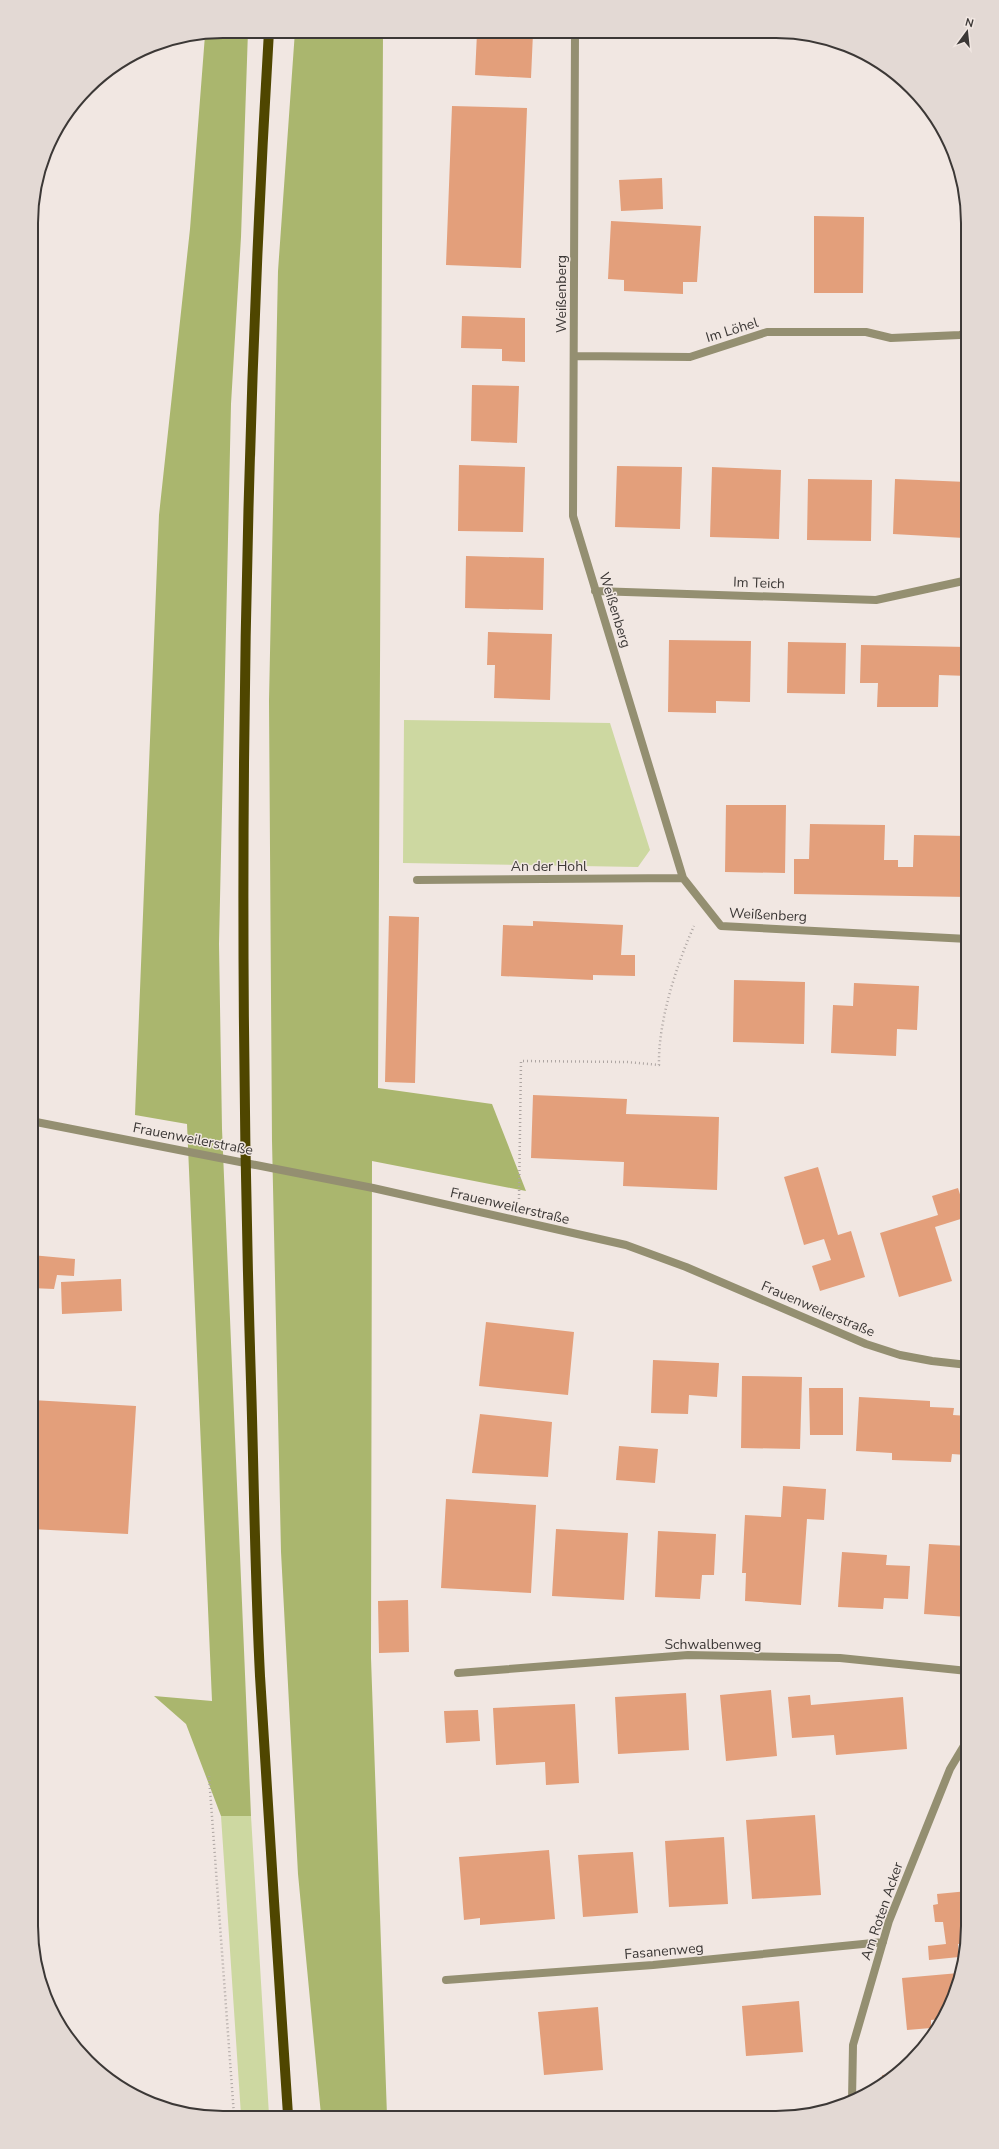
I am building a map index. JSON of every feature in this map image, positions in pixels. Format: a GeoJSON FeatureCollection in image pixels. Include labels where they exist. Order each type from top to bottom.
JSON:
{"type":"FeatureCollection","features":[{"type":"Feature","properties":{"kind":"main road"},"geometry":{"type":"LineString","coordinates":[[269,38],[253,342],[244,737],[243,963],[247,1257],[260,1672],[288,2111]]}},
{"type":"Feature","properties":{"kind":"street","name":"Weißenberg"},"geometry":{"type":"LineString","coordinates":[[575,38],[573,516],[683,878],[721,926],[961,939]]}},
{"type":"Feature","properties":{"kind":"street","name":"Im Löhel"},"geometry":{"type":"LineString","coordinates":[[574,356],[690,357],[767,332],[866,332],[891,338],[961,335]]}},
{"type":"Feature","properties":{"kind":"street","name":"Im Teich"},"geometry":{"type":"LineString","coordinates":[[595,591],[876,600],[961,581]]}},
{"type":"Feature","properties":{"kind":"street","name":"An der Hohl"},"geometry":{"type":"LineString","coordinates":[[416,880],[683,878]]}},
{"type":"Feature","properties":{"kind":"street","name":"Frauenweilerstraße"},"geometry":{"type":"LineString","coordinates":[[38,1122],[372,1188],[626,1245],[686,1267],[866,1344],[900,1355],[961,1364]]}},
{"type":"Feature","properties":{"kind":"street","name":"Schwalbenweg"},"geometry":{"type":"LineString","coordinates":[[458,1673],[688,1655],[840,1658],[961,1670]]}},
{"type":"Feature","properties":{"kind":"street","name":"Am Roten Acker"},"geometry":{"type":"LineString","coordinates":[[852,2095],[853,2045],[889,1921],[950,1769],[961,1751]]}},
{"type":"Feature","properties":{"kind":"street","name":"Fasanenweg"},"geometry":{"type":"LineString","coordinates":[[446,1980],[653,1965],[883,1942]]}},
{"type":"Feature","properties":{"kind":"path"},"geometry":{"type":"LineString","coordinates":[[518,1221],[520,1183],[521,1061],[627,1062],[659,1065],[658,1043],[670,992],[686,944],[703,904]]}},
{"type":"Feature","properties":{"kind":"path"},"geometry":{"type":"LineString","coordinates":[[209,1776],[234,2111]]}},
{"type":"Feature","properties":{"kind":"green space"},"geometry":{"type":"Polygon","coordinates":[[[248,38],[241,237],[231,404],[219,944],[222,1129],[251,1816],[221,1816],[186,1724],[154,1696],[212,1701],[187,1124],[135,1115],[159,515],[190,229],[205,39],[248,38]]]}},
{"type":"Feature","properties":{"kind":"green space"},"geometry":{"type":"Polygon","coordinates":[[[295,38],[383,38],[378,1088],[492,1104],[526,1191],[372,1161],[371,1658],[387,2111],[321,2111],[298,1874],[281,1552],[272,1141],[269,701],[278,271],[295,38]]]}},
{"type":"Feature","properties":{"kind":"green space"},"geometry":{"type":"Polygon","coordinates":[[[404,720],[610,723],[650,850],[638,867],[403,863],[404,720]]]}},
{"type":"Feature","properties":{"kind":"green space"},"geometry":{"type":"Polygon","coordinates":[[[221,1816],[251,1816],[269,2111],[241,2111],[221,1816]]]}},
{"type":"Feature","properties":{"kind":"building"},"geometry":{"type":"Polygon","coordinates":[[[477,38],[533,38],[531,78],[475,75],[477,38]]]}},
{"type":"Feature","properties":{"kind":"building"},"geometry":{"type":"Polygon","coordinates":[[[452,106],[527,108],[521,268],[446,265],[452,106]]]}},
{"type":"Feature","properties":{"kind":"building"},"geometry":{"type":"Polygon","coordinates":[[[662,178],[663,209],[621,211],[619,180],[662,178]]]}},
{"type":"Feature","properties":{"kind":"building"},"geometry":{"type":"Polygon","coordinates":[[[814,216],[864,217],[863,293],[814,293],[814,216]]]}},
{"type":"Feature","properties":{"kind":"building"},"geometry":{"type":"Polygon","coordinates":[[[611,221],[701,226],[697,282],[683,282],[683,294],[624,291],[624,280],[608,279],[611,221]]]}},
{"type":"Feature","properties":{"kind":"building"},"geometry":{"type":"Polygon","coordinates":[[[462,316],[525,318],[525,362],[502,361],[502,349],[461,348],[462,316]]]}},
{"type":"Feature","properties":{"kind":"building"},"geometry":{"type":"Polygon","coordinates":[[[472,385],[519,386],[517,443],[471,441],[472,385]]]}},
{"type":"Feature","properties":{"kind":"building"},"geometry":{"type":"Polygon","coordinates":[[[459,465],[525,467],[523,532],[458,531],[459,465]]]}},
{"type":"Feature","properties":{"kind":"building"},"geometry":{"type":"Polygon","coordinates":[[[617,466],[682,467],[680,529],[615,527],[617,466]]]}},
{"type":"Feature","properties":{"kind":"building"},"geometry":{"type":"Polygon","coordinates":[[[712,467],[781,470],[779,539],[710,537],[712,467]]]}},
{"type":"Feature","properties":{"kind":"building"},"geometry":{"type":"Polygon","coordinates":[[[808,479],[872,480],[871,541],[807,540],[808,479]]]}},
{"type":"Feature","properties":{"kind":"building"},"geometry":{"type":"Polygon","coordinates":[[[895,479],[961,482],[961,538],[893,534],[895,479]]]}},
{"type":"Feature","properties":{"kind":"building"},"geometry":{"type":"Polygon","coordinates":[[[466,556],[544,558],[543,610],[465,608],[466,556]]]}},
{"type":"Feature","properties":{"kind":"building"},"geometry":{"type":"Polygon","coordinates":[[[488,632],[552,634],[550,700],[494,698],[495,665],[487,665],[488,632]]]}},
{"type":"Feature","properties":{"kind":"building"},"geometry":{"type":"Polygon","coordinates":[[[669,640],[751,641],[750,702],[716,701],[716,713],[668,712],[669,640]]]}},
{"type":"Feature","properties":{"kind":"building"},"geometry":{"type":"Polygon","coordinates":[[[788,642],[846,643],[845,694],[787,693],[788,642]]]}},
{"type":"Feature","properties":{"kind":"building"},"geometry":{"type":"Polygon","coordinates":[[[861,645],[961,647],[961,676],[939,675],[938,707],[877,707],[878,683],[860,683],[861,645]]]}},
{"type":"Feature","properties":{"kind":"building"},"geometry":{"type":"Polygon","coordinates":[[[726,805],[786,805],[785,873],[725,872],[726,805]]]}},
{"type":"Feature","properties":{"kind":"building"},"geometry":{"type":"Polygon","coordinates":[[[810,824],[885,825],[884,860],[898,860],[898,867],[913,867],[914,835],[961,836],[961,897],[794,894],[794,859],[809,859],[810,824]]]}},
{"type":"Feature","properties":{"kind":"building"},"geometry":{"type":"Polygon","coordinates":[[[389,916],[419,917],[415,1083],[385,1082],[389,916]]]}},
{"type":"Feature","properties":{"kind":"building"},"geometry":{"type":"Polygon","coordinates":[[[533,921],[623,925],[621,955],[635,955],[635,976],[593,975],[593,980],[501,976],[503,925],[533,926],[533,921]]]}},
{"type":"Feature","properties":{"kind":"building"},"geometry":{"type":"Polygon","coordinates":[[[734,980],[805,982],[804,1044],[733,1042],[734,980]]]}},
{"type":"Feature","properties":{"kind":"building"},"geometry":{"type":"Polygon","coordinates":[[[854,983],[919,986],[917,1030],[897,1029],[896,1056],[831,1053],[833,1005],[853,1006],[854,983]]]}},
{"type":"Feature","properties":{"kind":"building"},"geometry":{"type":"Polygon","coordinates":[[[533,1095],[627,1099],[626,1114],[719,1117],[717,1190],[623,1186],[624,1162],[531,1158],[533,1095]]]}},
{"type":"Feature","properties":{"kind":"building"},"geometry":{"type":"Polygon","coordinates":[[[818,1167],[838,1235],[851,1231],[865,1277],[820,1291],[812,1266],[831,1260],[824,1239],[804,1245],[784,1177],[818,1167]]]}},
{"type":"Feature","properties":{"kind":"building"},"geometry":{"type":"Polygon","coordinates":[[[958,1188],[961,1198],[961,1219],[935,1227],[952,1281],[899,1297],[880,1233],[938,1215],[932,1196],[958,1188]]]}},
{"type":"Feature","properties":{"kind":"building"},"geometry":{"type":"Polygon","coordinates":[[[38,1256],[75,1259],[74,1276],[57,1275],[54,1289],[38,1288],[38,1256]]]}},
{"type":"Feature","properties":{"kind":"building"},"geometry":{"type":"Polygon","coordinates":[[[121,1279],[122,1311],[62,1314],[61,1282],[121,1279]]]}},
{"type":"Feature","properties":{"kind":"building"},"geometry":{"type":"Polygon","coordinates":[[[486,1322],[574,1332],[568,1395],[479,1386],[486,1322]]]}},
{"type":"Feature","properties":{"kind":"building"},"geometry":{"type":"Polygon","coordinates":[[[653,1360],[719,1363],[717,1397],[689,1395],[688,1414],[651,1413],[653,1360]]]}},
{"type":"Feature","properties":{"kind":"building"},"geometry":{"type":"Polygon","coordinates":[[[742,1376],[802,1377],[800,1449],[741,1448],[742,1376]]]}},
{"type":"Feature","properties":{"kind":"building"},"geometry":{"type":"Polygon","coordinates":[[[809,1388],[843,1388],[843,1435],[810,1435],[809,1388]]]}},
{"type":"Feature","properties":{"kind":"building"},"geometry":{"type":"Polygon","coordinates":[[[859,1397],[930,1401],[930,1407],[954,1408],[953,1415],[961,1416],[961,1455],[952,1454],[951,1462],[892,1460],[892,1453],[856,1451],[859,1397]]]}},
{"type":"Feature","properties":{"kind":"building"},"geometry":{"type":"Polygon","coordinates":[[[38,1400],[136,1406],[128,1534],[38,1529],[38,1400]]]}},
{"type":"Feature","properties":{"kind":"building"},"geometry":{"type":"Polygon","coordinates":[[[480,1414],[552,1422],[548,1477],[472,1473],[480,1414]]]}},
{"type":"Feature","properties":{"kind":"building"},"geometry":{"type":"Polygon","coordinates":[[[619,1446],[658,1449],[655,1483],[616,1480],[619,1446]]]}},
{"type":"Feature","properties":{"kind":"building"},"geometry":{"type":"Polygon","coordinates":[[[783,1486],[826,1489],[824,1520],[807,1519],[801,1605],[745,1601],[746,1573],[742,1573],[745,1515],[781,1517],[783,1486]]]}},
{"type":"Feature","properties":{"kind":"building"},"geometry":{"type":"Polygon","coordinates":[[[446,1499],[536,1505],[531,1593],[441,1588],[446,1499]]]}},
{"type":"Feature","properties":{"kind":"building"},"geometry":{"type":"Polygon","coordinates":[[[556,1529],[628,1533],[624,1600],[552,1596],[556,1529]]]}},
{"type":"Feature","properties":{"kind":"building"},"geometry":{"type":"Polygon","coordinates":[[[658,1531],[716,1534],[714,1575],[702,1575],[700,1599],[655,1597],[658,1531]]]}},
{"type":"Feature","properties":{"kind":"building"},"geometry":{"type":"Polygon","coordinates":[[[929,1544],[961,1546],[961,1617],[924,1614],[929,1544]]]}},
{"type":"Feature","properties":{"kind":"building"},"geometry":{"type":"Polygon","coordinates":[[[842,1552],[887,1555],[886,1565],[910,1566],[908,1599],[884,1598],[883,1609],[838,1607],[842,1552]]]}},
{"type":"Feature","properties":{"kind":"building"},"geometry":{"type":"Polygon","coordinates":[[[408,1600],[409,1652],[379,1653],[378,1601],[408,1600]]]}},
{"type":"Feature","properties":{"kind":"building"},"geometry":{"type":"Polygon","coordinates":[[[771,1690],[777,1756],[726,1761],[720,1695],[771,1690]]]}},
{"type":"Feature","properties":{"kind":"building"},"geometry":{"type":"Polygon","coordinates":[[[686,1693],[689,1750],[618,1754],[615,1697],[686,1693]]]}},
{"type":"Feature","properties":{"kind":"building"},"geometry":{"type":"Polygon","coordinates":[[[810,1695],[811,1705],[903,1697],[907,1749],[836,1755],[834,1735],[792,1738],[788,1697],[810,1695]]]}},
{"type":"Feature","properties":{"kind":"building"},"geometry":{"type":"Polygon","coordinates":[[[575,1704],[579,1783],[546,1785],[545,1762],[496,1765],[493,1708],[575,1704]]]}},
{"type":"Feature","properties":{"kind":"building"},"geometry":{"type":"Polygon","coordinates":[[[478,1710],[480,1741],[446,1743],[444,1711],[478,1710]]]}},
{"type":"Feature","properties":{"kind":"building"},"geometry":{"type":"Polygon","coordinates":[[[815,1815],[821,1895],[752,1899],[746,1820],[815,1815]]]}},
{"type":"Feature","properties":{"kind":"building"},"geometry":{"type":"Polygon","coordinates":[[[724,1837],[728,1904],[669,1907],[665,1841],[724,1837]]]}},
{"type":"Feature","properties":{"kind":"building"},"geometry":{"type":"Polygon","coordinates":[[[549,1850],[555,1919],[480,1925],[480,1918],[464,1920],[459,1857],[549,1850]]]}},
{"type":"Feature","properties":{"kind":"building"},"geometry":{"type":"Polygon","coordinates":[[[633,1852],[638,1913],[583,1917],[578,1855],[633,1852]]]}},
{"type":"Feature","properties":{"kind":"building"},"geometry":{"type":"Polygon","coordinates":[[[961,1892],[961,1938],[960,1944],[958,1944],[958,1957],[929,1960],[928,1946],[946,1944],[943,1922],[935,1922],[933,1905],[938,1904],[937,1894],[961,1892]]]}},
{"type":"Feature","properties":{"kind":"building"},"geometry":{"type":"Polygon","coordinates":[[[955,1973],[942,2008],[936,2020],[931,2020],[931,2028],[907,2030],[902,1978],[955,1973]]]}},
{"type":"Feature","properties":{"kind":"building"},"geometry":{"type":"Polygon","coordinates":[[[799,2001],[803,2052],[746,2056],[742,2006],[799,2001]]]}},
{"type":"Feature","properties":{"kind":"building"},"geometry":{"type":"Polygon","coordinates":[[[598,2007],[603,2070],[544,2075],[538,2012],[598,2007]]]}}]}
